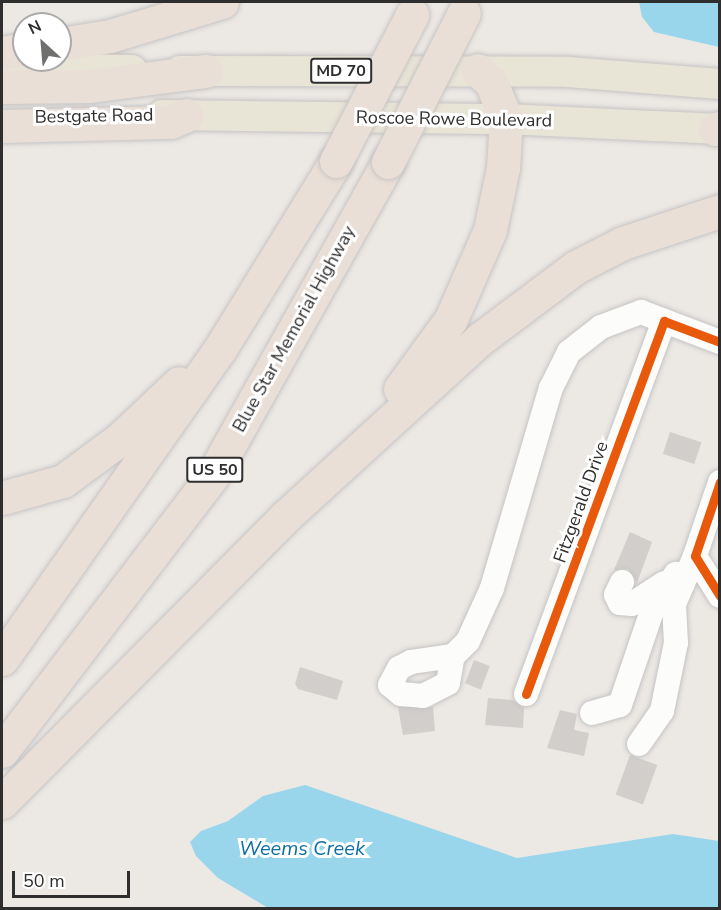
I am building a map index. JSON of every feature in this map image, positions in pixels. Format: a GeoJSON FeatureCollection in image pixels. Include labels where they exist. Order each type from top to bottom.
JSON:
{"type":"FeatureCollection","features":[{"type":"Feature","properties":{"kind":"highway"},"geometry":{"type":"LineString","coordinates":[[72,42],[110,36],[222,2]]}},
{"type":"Feature","properties":{"kind":"highway","name":"Blue Star Memorial Highway"},"geometry":{"type":"LineString","coordinates":[[2,751],[212,476],[388,162],[466,7]]}},
{"type":"Feature","properties":{"kind":"highway"},"geometry":{"type":"LineString","coordinates":[[2,659],[220,349],[336,161],[415,8]]}},
{"type":"Feature","properties":{"kind":"highway"},"geometry":{"type":"LineString","coordinates":[[285,518],[426,359],[451,319],[490,231],[503,168],[506,119],[503,102],[477,70]]}},
{"type":"Feature","properties":{"kind":"highway"},"geometry":{"type":"LineString","coordinates":[[2,87],[90,86],[206,71]]}},
{"type":"Feature","properties":{"kind":"highway"},"geometry":{"type":"LineString","coordinates":[[2,126],[171,122],[188,115]]}},
{"type":"Feature","properties":{"kind":"highway"},"geometry":{"type":"LineString","coordinates":[[2,802],[285,518],[532,296],[623,243],[720,211]]}},
{"type":"Feature","properties":{"kind":"highway"},"geometry":{"type":"LineString","coordinates":[[2,498],[63,481],[120,439],[220,349]]}},
{"type":"Feature","properties":{"kind":"main road","name":"MD 70"},"geometry":{"type":"LineString","coordinates":[[2,68],[206,71],[477,70],[720,84]]}},
{"type":"Feature","properties":{"kind":"main road","name":"Roscoe Rowe Boulevard"},"geometry":{"type":"LineString","coordinates":[[188,115],[506,119],[718,129]]}},
{"type":"Feature","properties":{"kind":"main road","name":"Bestgate Road"},"geometry":{"type":"LineString","coordinates":[[2,117],[188,115]]}},
{"type":"Feature","properties":{"kind":"street"},"geometry":{"type":"LineString","coordinates":[[453,656],[483,614],[551,388],[569,352],[625,316],[641,312],[720,342]]}},
{"type":"Feature","properties":{"kind":"street","name":"Fitzgerald Drive"},"geometry":{"type":"LineString","coordinates":[[526,694],[664,321]]}},
{"type":"Feature","properties":{"kind":"street"},"geometry":{"type":"LineString","coordinates":[[639,744],[662,711],[676,643],[674,604],[695,556],[720,482]]}},
{"type":"Feature","properties":{"kind":"street"},"geometry":{"type":"LineString","coordinates":[[622,582],[616,595],[620,603],[632,604],[676,573],[695,556]]}},
{"type":"Feature","properties":{"kind":"street"},"geometry":{"type":"LineString","coordinates":[[695,556],[720,596]]}},
{"type":"Feature","properties":{"kind":"street"},"geometry":{"type":"LineString","coordinates":[[592,713],[620,705],[654,605],[676,573]]}},
{"type":"Feature","properties":{"kind":"water"},"geometry":{"type":"Polygon","coordinates":[[[639,2],[719,2],[719,47],[654,32],[642,17],[639,2]]]}},
{"type":"Feature","properties":{"kind":"water","name":"Weems Creek"},"geometry":{"type":"Polygon","coordinates":[[[305,785],[517,858],[673,834],[719,841],[719,908],[268,908],[218,878],[196,856],[190,842],[201,831],[228,821],[263,796],[305,785]]]}},
{"type":"Feature","properties":{"kind":"building"},"geometry":{"type":"Polygon","coordinates":[[[670,432],[701,442],[694,464],[663,454],[670,432]]]}},
{"type":"Feature","properties":{"kind":"building"},"geometry":{"type":"Polygon","coordinates":[[[630,532],[652,542],[637,583],[628,569],[614,570],[630,532]]]}},
{"type":"Feature","properties":{"kind":"building"},"geometry":{"type":"Polygon","coordinates":[[[474,660],[490,666],[481,689],[465,683],[474,660]]]}},
{"type":"Feature","properties":{"kind":"building"},"geometry":{"type":"Polygon","coordinates":[[[300,667],[343,681],[337,700],[298,689],[295,684],[300,667]]]}},
{"type":"Feature","properties":{"kind":"building"},"geometry":{"type":"Polygon","coordinates":[[[488,698],[513,700],[524,708],[523,728],[485,725],[488,698]]]}},
{"type":"Feature","properties":{"kind":"building"},"geometry":{"type":"Polygon","coordinates":[[[398,707],[433,707],[435,731],[403,735],[398,707]]]}},
{"type":"Feature","properties":{"kind":"building"},"geometry":{"type":"Polygon","coordinates":[[[560,710],[577,714],[574,730],[589,733],[584,756],[547,748],[560,710]]]}},
{"type":"Feature","properties":{"kind":"building"},"geometry":{"type":"Polygon","coordinates":[[[630,755],[657,765],[643,804],[616,794],[630,755]]]}},
{"type":"Feature","properties":{"kind":"cycle path"},"geometry":{"type":"LineString","coordinates":[[526,694],[664,321],[720,342]]}},
{"type":"Feature","properties":{"kind":"cycle path"},"geometry":{"type":"LineString","coordinates":[[720,482],[695,556],[720,596]]}}]}
